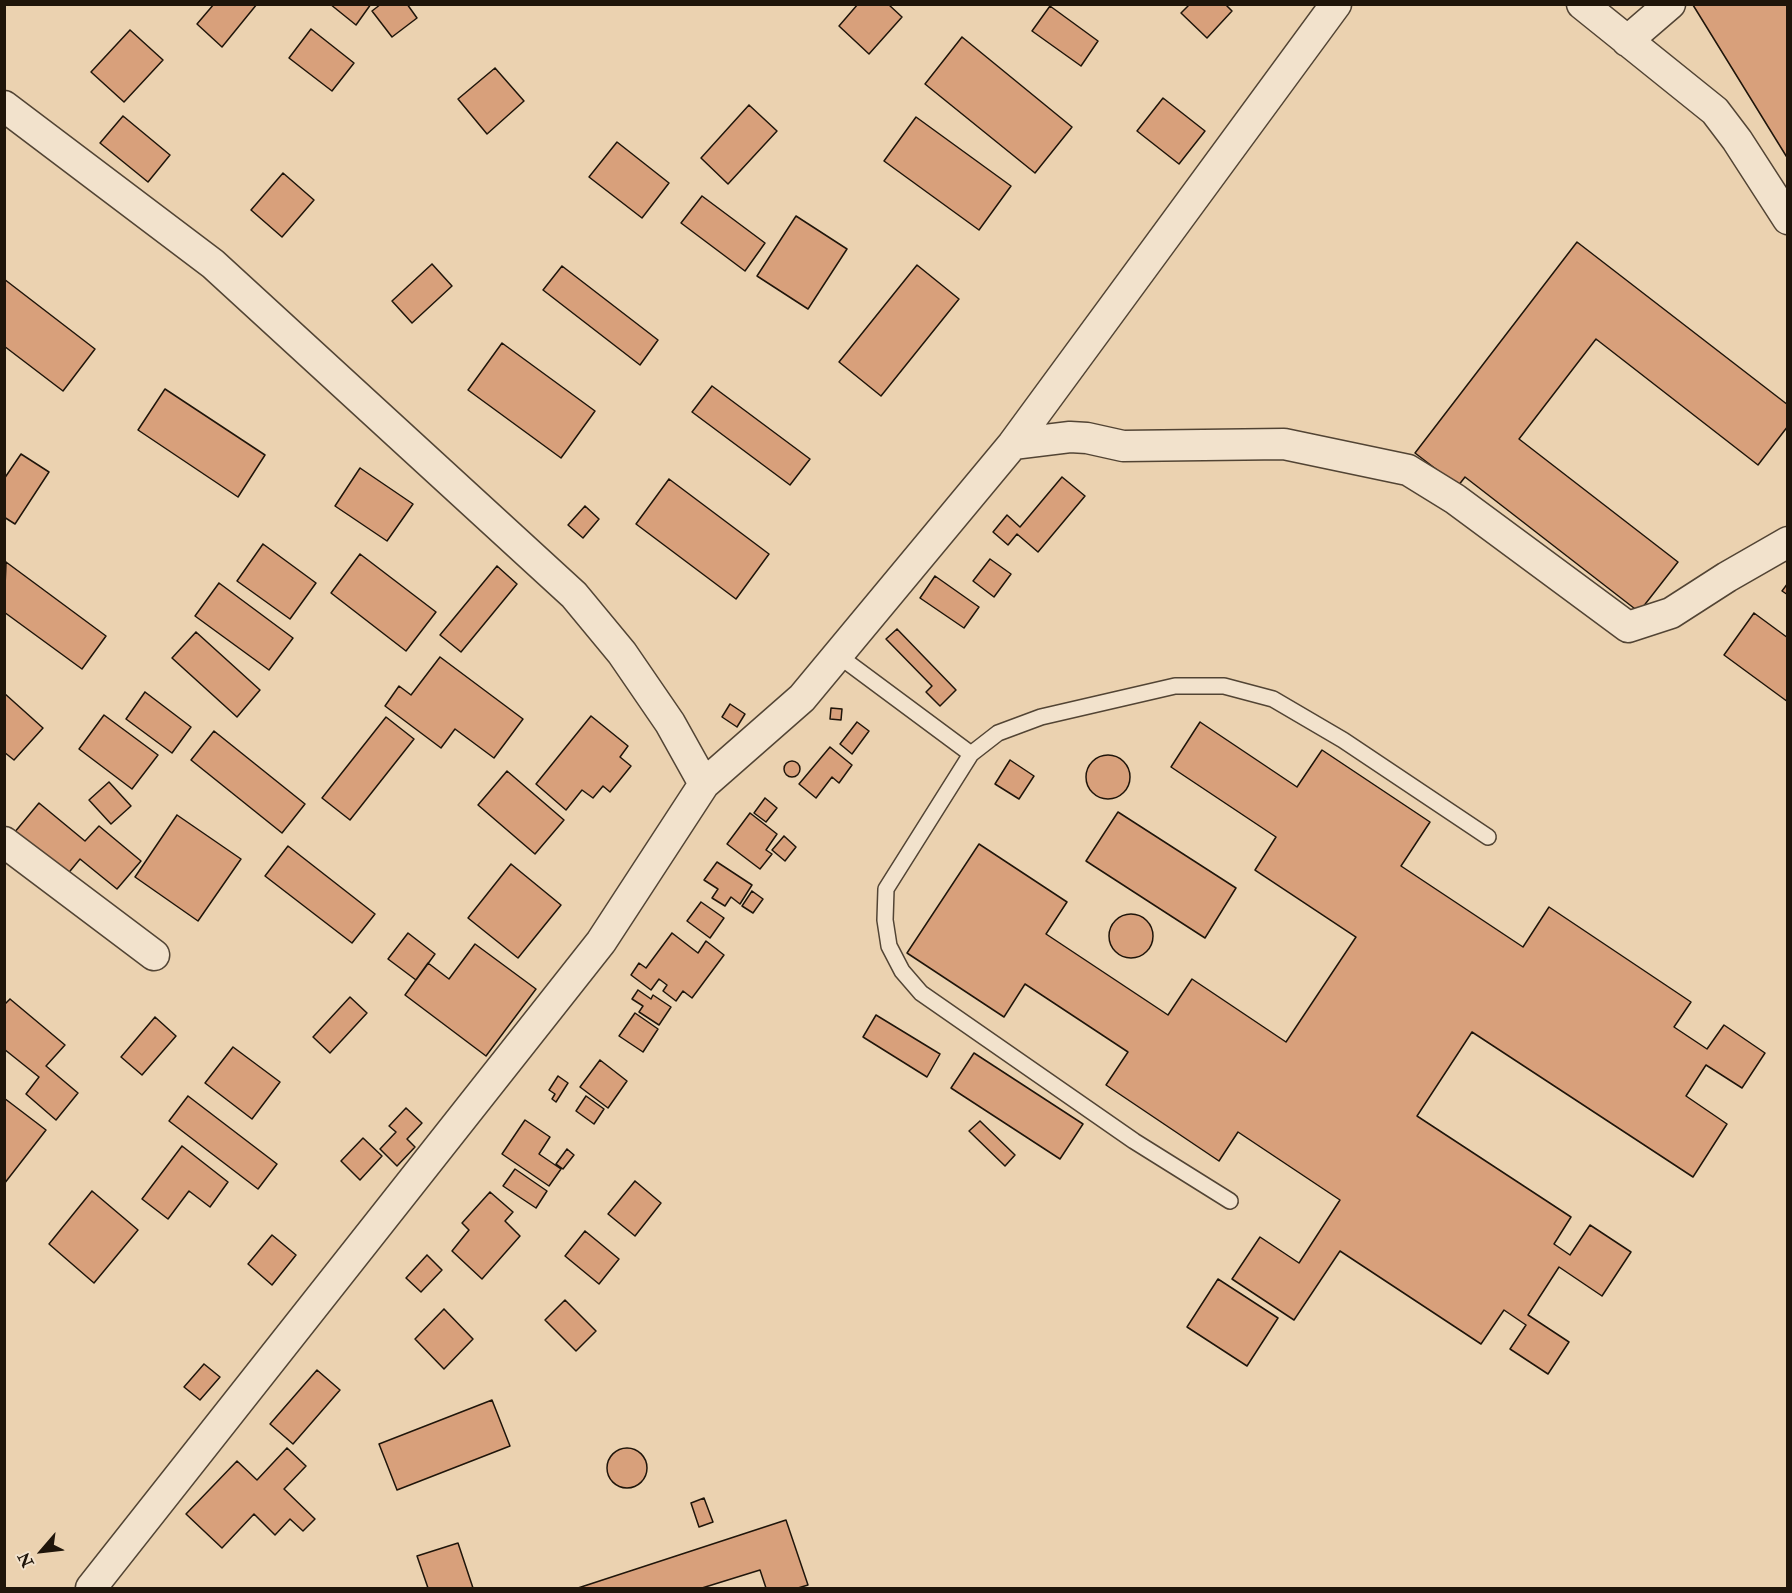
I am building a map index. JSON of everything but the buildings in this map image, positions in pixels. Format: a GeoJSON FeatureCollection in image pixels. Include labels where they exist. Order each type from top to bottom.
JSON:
{"type":"FeatureCollection","features":[{"type":"Feature","properties":{"kind":"street"},"geometry":{"type":"LineString","coordinates":[[100,1585],[601,942],[704,784],[802,698],[1013,444],[1336,4]]}},
{"type":"Feature","properties":{"kind":"street"},"geometry":{"type":"LineString","coordinates":[[1582,4],[1714,111],[1737,140],[1788,219]]}},
{"type":"Feature","properties":{"kind":"street"},"geometry":{"type":"LineString","coordinates":[[1627,41],[1670,4]]}},
{"type":"Feature","properties":{"kind":"street"},"geometry":{"type":"LineString","coordinates":[[6,109],[213,264],[574,595],[622,653],[670,723],[704,784]]}},
{"type":"Feature","properties":{"kind":"street"},"geometry":{"type":"LineString","coordinates":[[1013,444],[1070,437],[1087,438],[1123,446],[1284,444],[1408,470],[1455,499],[1628,627],[1671,613],[1788,542]]}},
{"type":"Feature","properties":{"kind":"street"},"geometry":{"type":"LineString","coordinates":[[4,842],[154,955]]}},
{"type":"Feature","properties":{"kind":"lane"},"geometry":{"type":"LineString","coordinates":[[839,656],[971,754]]}},
{"type":"Feature","properties":{"kind":"lane"},"geometry":{"type":"LineString","coordinates":[[1230,1200],[1134,1141],[931,1000],[902,970],[889,946],[885,920],[886,889],[971,754],[998,734],[1041,717],[1175,686],[1224,686],[1273,699],[1343,740],[1488,837]]}}]}
